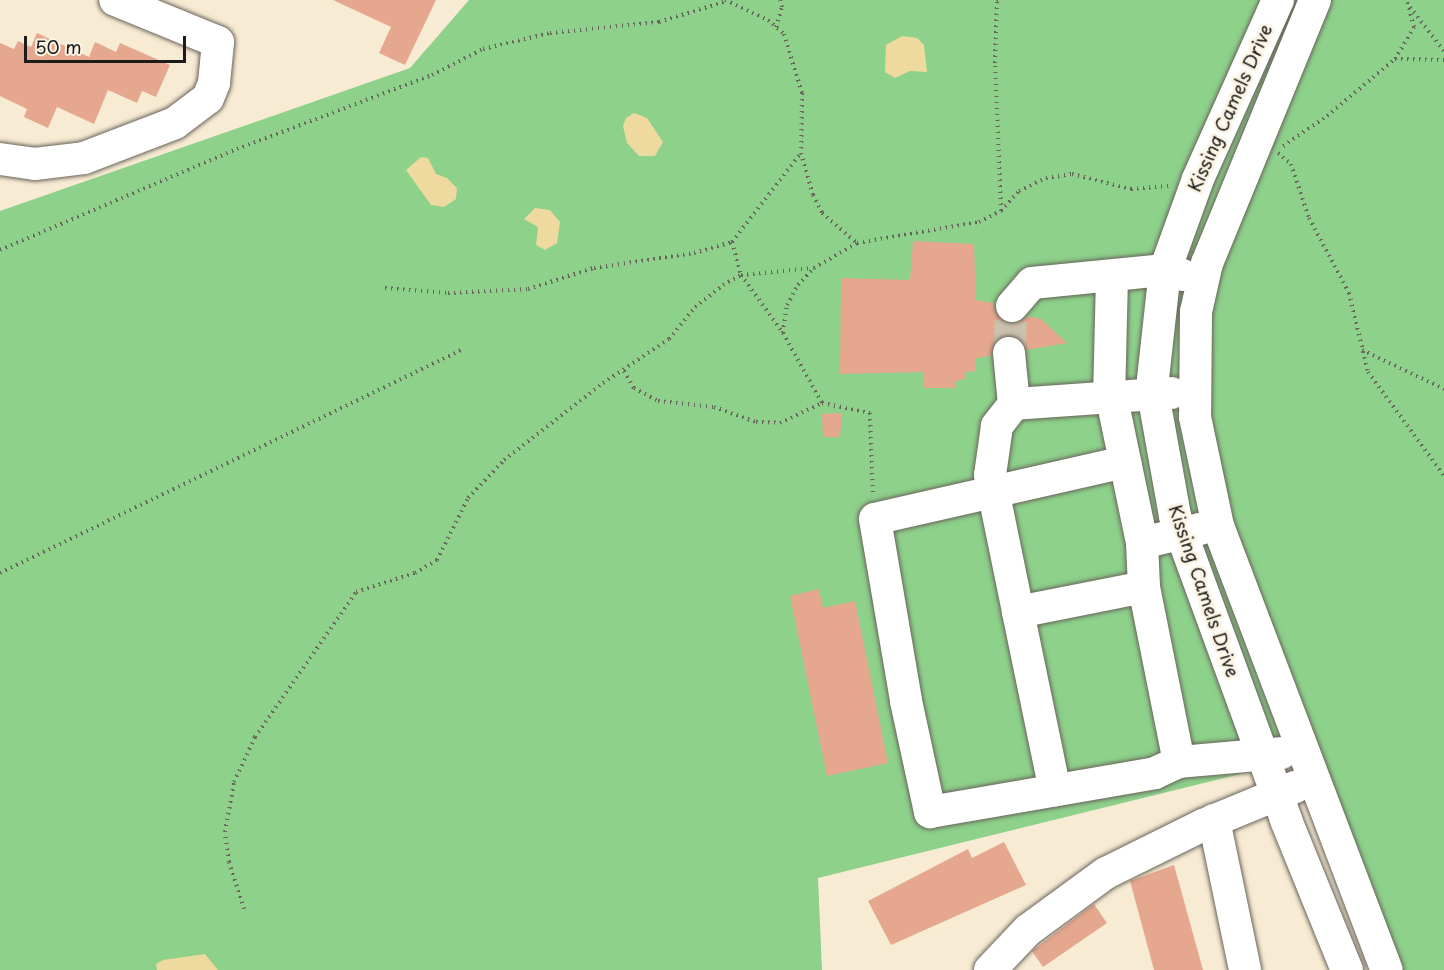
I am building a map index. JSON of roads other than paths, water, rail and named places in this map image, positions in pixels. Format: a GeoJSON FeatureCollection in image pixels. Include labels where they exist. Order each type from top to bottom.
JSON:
{"type":"FeatureCollection","features":[{"type":"Feature","properties":{"kind":"street"},"geometry":{"type":"LineString","coordinates":[[0,159],[35,164],[84,158],[175,123],[208,98],[214,83],[218,42],[115,0]]}},
{"type":"Feature","properties":{"kind":"street","name":"Kissing Camels Drive"},"geometry":{"type":"LineString","coordinates":[[1278,0],[1198,179],[1165,270],[1152,364],[1152,396],[1181,533],[1276,793],[1347,970]]}},
{"type":"Feature","properties":{"kind":"street","name":"Kissing Camels Drive"},"geometry":{"type":"LineString","coordinates":[[1315,0],[1262,155],[1203,282],[1196,312],[1193,390],[1200,451],[1218,526],[1387,970]]}},
{"type":"Feature","properties":{"kind":"street"},"geometry":{"type":"LineString","coordinates":[[1012,306],[1032,283],[1165,270],[1203,282]]}},
{"type":"Feature","properties":{"kind":"street"},"geometry":{"type":"LineString","coordinates":[[1112,276],[1111,400],[1142,543],[1144,587],[1179,762]]}},
{"type":"Feature","properties":{"kind":"street"},"geometry":{"type":"LineString","coordinates":[[1009,353],[1014,404],[997,426],[990,475],[1055,790]]}},
{"type":"Feature","properties":{"kind":"street"},"geometry":{"type":"LineString","coordinates":[[1014,404],[1111,400],[1193,390]]}},
{"type":"Feature","properties":{"kind":"street"},"geometry":{"type":"LineString","coordinates":[[1125,462],[874,519],[930,812],[1155,773],[1179,762],[1263,756],[1304,750]]}},
{"type":"Feature","properties":{"kind":"street"},"geometry":{"type":"LineString","coordinates":[[1142,543],[1218,526]]}},
{"type":"Feature","properties":{"kind":"street"},"geometry":{"type":"LineString","coordinates":[[1018,612],[1144,587]]}},
{"type":"Feature","properties":{"kind":"street"},"geometry":{"type":"LineString","coordinates":[[990,970],[1028,930],[1106,873],[1214,820],[1276,793],[1315,780]]}},
{"type":"Feature","properties":{"kind":"street"},"geometry":{"type":"LineString","coordinates":[[1214,820],[1245,970]]}},
{"type":"Feature","properties":{"kind":"tunnel"},"geometry":{"type":"LineString","coordinates":[[1009,353],[1012,306]]}}]}
